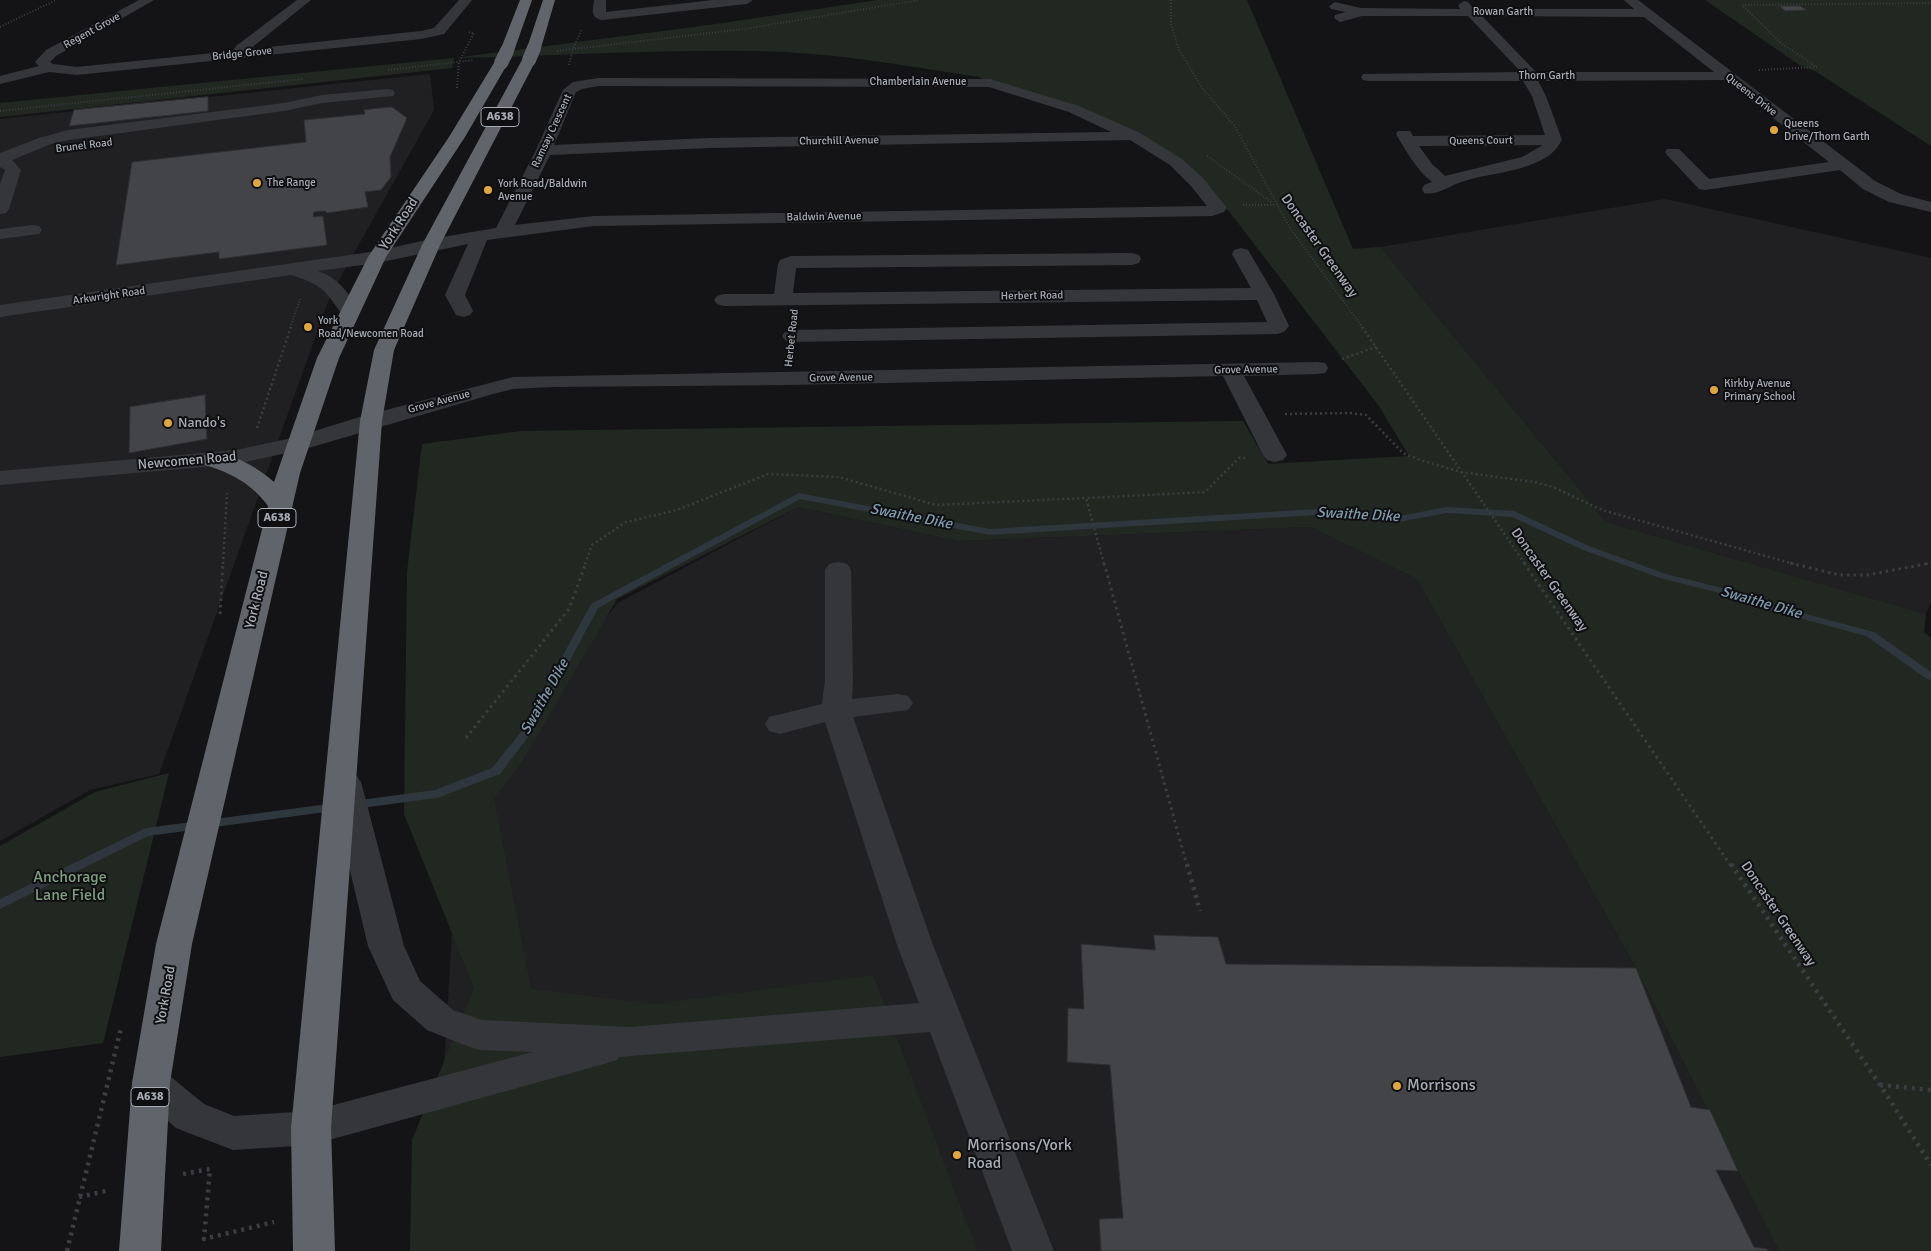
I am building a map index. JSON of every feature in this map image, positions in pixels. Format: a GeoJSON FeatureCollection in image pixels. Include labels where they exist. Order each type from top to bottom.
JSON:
{"type":"FeatureCollection","features":[{"type":"Feature","properties":{"kind":"highway","name":"York Road"},"geometry":{"type":"LineString","coordinates":[[140,1251],[151,1083],[174,944],[280,505],[297,444],[328,358],[377,258],[457,137],[504,57],[526,0]]}},
{"type":"Feature","properties":{"kind":"highway","name":"A638"},"geometry":{"type":"LineString","coordinates":[[314,1251],[310,1128],[371,420],[384,350],[432,244],[531,54],[549,0]]}},
{"type":"Feature","properties":{"kind":"highway"},"geometry":{"type":"LineString","coordinates":[[213,460],[242,469],[255,477],[268,488],[280,505]]}},
{"type":"Feature","properties":{"kind":"street","name":"Regent Grove"},"geometry":{"type":"LineString","coordinates":[[47,67],[42,62],[51,54],[148,0]]}},
{"type":"Feature","properties":{"kind":"street"},"geometry":{"type":"LineString","coordinates":[[238,55],[241,49],[305,0]]}},
{"type":"Feature","properties":{"kind":"street","name":"Bridge Grove"},"geometry":{"type":"LineString","coordinates":[[0,80],[47,67],[77,71],[421,35],[439,31],[466,0]]}},
{"type":"Feature","properties":{"kind":"street"},"geometry":{"type":"LineString","coordinates":[[600,0],[599,15],[602,16],[747,0]]}},
{"type":"Feature","properties":{"kind":"street"},"geometry":{"type":"LineString","coordinates":[[1459,0],[1530,76],[1554,140]]}},
{"type":"Feature","properties":{"kind":"street","name":"Queens Drive"},"geometry":{"type":"LineString","coordinates":[[1630,0],[1870,185],[1895,198],[1931,207]]}},
{"type":"Feature","properties":{"kind":"street","name":"Rowan Garth"},"geometry":{"type":"LineString","coordinates":[[1337,12],[1645,13]]}},
{"type":"Feature","properties":{"kind":"street","name":"Thorn Garth"},"geometry":{"type":"LineString","coordinates":[[1359,77],[1723,73]]}},
{"type":"Feature","properties":{"kind":"street","name":"Chamberlain Avenue"},"geometry":{"type":"LineString","coordinates":[[574,88],[607,82],[975,82],[1002,86],[1074,109],[1134,136],[1176,162],[1198,182],[1217,208]]}},
{"type":"Feature","properties":{"kind":"street","name":"Ramsay Crescent"},"geometry":{"type":"LineString","coordinates":[[503,233],[574,88]]}},
{"type":"Feature","properties":{"kind":"street"},"geometry":{"type":"LineString","coordinates":[[0,209],[13,170],[2,161],[44,141],[68,135],[284,107],[322,99],[388,93]]}},
{"type":"Feature","properties":{"kind":"street","name":"Brunel Road"},"geometry":{"type":"LineString","coordinates":[[2,161],[61,148],[293,120]]}},
{"type":"Feature","properties":{"kind":"street","name":"Churchill Avenue"},"geometry":{"type":"LineString","coordinates":[[544,150],[719,142],[1134,136]]}},
{"type":"Feature","properties":{"kind":"street","name":"Queens Court"},"geometry":{"type":"LineString","coordinates":[[1406,137],[1554,140],[1552,146],[1544,153],[1525,161],[1462,176],[1437,186],[1406,137]]}},
{"type":"Feature","properties":{"kind":"street"},"geometry":{"type":"LineString","coordinates":[[1673,152],[1705,185],[1843,165]]}},
{"type":"Feature","properties":{"kind":"street","name":"Baldwin Avenue"},"geometry":{"type":"LineString","coordinates":[[432,244],[586,222],[1217,208]]}},
{"type":"Feature","properties":{"kind":"street"},"geometry":{"type":"LineString","coordinates":[[0,234],[33,230]]}},
{"type":"Feature","properties":{"kind":"street"},"geometry":{"type":"LineString","coordinates":[[463,311],[455,295],[480,236]]}},
{"type":"Feature","properties":{"kind":"street","name":"Arkwright Road"},"geometry":{"type":"LineString","coordinates":[[0,312],[61,303],[118,286],[218,280],[293,270],[377,258],[432,244]]}},
{"type":"Feature","properties":{"kind":"street"},"geometry":{"type":"LineString","coordinates":[[790,357],[1252,350],[1272,329],[1279,326],[1242,254]]}},
{"type":"Feature","properties":{"kind":"street","name":"Herbet Road"},"geometry":{"type":"LineString","coordinates":[[790,357],[795,303],[791,299],[787,264],[792,262],[1132,259]]}},
{"type":"Feature","properties":{"kind":"street","name":"Arkwright Road"},"geometry":{"type":"LineString","coordinates":[[293,270],[328,282],[340,294],[350,312]]}},
{"type":"Feature","properties":{"kind":"street"},"geometry":{"type":"LineString","coordinates":[[215,300],[218,280]]}},
{"type":"Feature","properties":{"kind":"street","name":"Herbert Road"},"geometry":{"type":"LineString","coordinates":[[724,300],[1264,294]]}},
{"type":"Feature","properties":{"kind":"street"},"geometry":{"type":"LineString","coordinates":[[58,323],[61,303]]}},
{"type":"Feature","properties":{"kind":"street","name":"Grove Avenue"},"geometry":{"type":"LineString","coordinates":[[371,420],[513,383],[790,357],[1230,370],[1252,350],[1317,368]]}},
{"type":"Feature","properties":{"kind":"street"},"geometry":{"type":"LineString","coordinates":[[1230,370],[1275,455]]}},
{"type":"Feature","properties":{"kind":"street","name":"Newcomen Road"},"geometry":{"type":"LineString","coordinates":[[0,478],[236,457],[297,444],[371,420]]}},
{"type":"Feature","properties":{"kind":"street"},"geometry":{"type":"LineString","coordinates":[[838,570],[839,680],[836,710],[915,944],[1033,1251]]}},
{"type":"Feature","properties":{"kind":"street"},"geometry":{"type":"LineString","coordinates":[[780,724],[836,710],[898,703]]}},
{"type":"Feature","properties":{"kind":"street"},"geometry":{"type":"LineString","coordinates":[[340,766],[386,946],[406,990],[440,1020],[480,1035],[630,1042],[942,1016]]}},
{"type":"Feature","properties":{"kind":"street"},"geometry":{"type":"LineString","coordinates":[[151,1083],[190,1116],[232,1133],[310,1128],[630,1042]]}},
{"type":"Feature","properties":{"kind":"path"},"geometry":{"type":"LineString","coordinates":[[0,28],[56,0]]}},
{"type":"Feature","properties":{"kind":"path"},"geometry":{"type":"LineString","coordinates":[[553,51],[744,29],[919,0]]}},
{"type":"Feature","properties":{"kind":"path","name":"Doncaster Greenway"},"geometry":{"type":"LineString","coordinates":[[1171,0],[1171,24],[1179,50],[1203,89],[1234,125],[1290,228],[1376,347],[1880,1085],[1931,1165]]}},
{"type":"Feature","properties":{"kind":"path"},"geometry":{"type":"LineString","coordinates":[[1723,73],[1817,67],[1782,44],[1742,5],[1931,3]]}},
{"type":"Feature","properties":{"kind":"path"},"geometry":{"type":"LineString","coordinates":[[574,88],[564,87],[573,49],[587,19],[602,16]]}},
{"type":"Feature","properties":{"kind":"path"},"geometry":{"type":"LineString","coordinates":[[382,71],[475,60]]}},
{"type":"Feature","properties":{"kind":"path"},"geometry":{"type":"LineString","coordinates":[[0,111],[304,79]]}},
{"type":"Feature","properties":{"kind":"path"},"geometry":{"type":"LineString","coordinates":[[1217,208],[1276,205]]}},
{"type":"Feature","properties":{"kind":"path"},"geometry":{"type":"LineString","coordinates":[[1317,368],[1376,347]]}},
{"type":"Feature","properties":{"kind":"path"},"geometry":{"type":"LineString","coordinates":[[1254,415],[1349,412],[1366,415],[1403,453],[1461,472],[1534,482],[1553,487],[1602,510],[1816,570],[1840,575],[1867,575],[1931,563]]}},
{"type":"Feature","properties":{"kind":"path"},"geometry":{"type":"LineString","coordinates":[[466,738],[569,608],[592,545],[626,522],[677,510],[768,474],[839,477],[936,505],[1205,492],[1239,458],[1275,455]]}},
{"type":"Feature","properties":{"kind":"path"},"geometry":{"type":"LineString","coordinates":[[1086,498],[1200,911]]}},
{"type":"Feature","properties":{"kind":"path"},"geometry":{"type":"LineString","coordinates":[[67,1251],[122,1025]]}},
{"type":"Feature","properties":{"kind":"path"},"geometry":{"type":"LineString","coordinates":[[1880,1085],[1931,1090]]}},
{"type":"Feature","properties":{"kind":"path"},"geometry":{"type":"LineString","coordinates":[[80,1197],[210,1169],[204,1239],[281,1220]]}},
{"type":"Feature","properties":{"kind":"shaded area"},"geometry":{"type":"Polygon","coordinates":[[[430,74],[434,110],[330,296],[159,774],[90,790],[0,841],[0,119],[430,74]]]}},
{"type":"Feature","properties":{"kind":"shaded area","name":"Kirkby Avenue Primary School"},"geometry":{"type":"Polygon","coordinates":[[[1665,199],[1931,258],[1931,602],[1926,614],[1606,522],[1380,247],[1665,199]]]}},
{"type":"Feature","properties":{"kind":"shaded area"},"geometry":{"type":"Polygon","coordinates":[[[798,507],[958,541],[1311,527],[1417,579],[1636,968],[1779,1251],[433,1251],[460,799],[618,603],[798,507]]]}},
{"type":"Feature","properties":{"kind":"green space"},"geometry":{"type":"Polygon","coordinates":[[[878,0],[1247,0],[1353,249],[1380,247],[1606,522],[1926,614],[1924,632],[1931,638],[1931,1251],[1779,1251],[1636,968],[1417,579],[1311,527],[958,541],[798,507],[617,599],[523,760],[494,798],[531,989],[656,1004],[873,975],[977,1251],[410,1251],[412,1140],[474,988],[404,814],[407,572],[422,444],[521,431],[1243,421],[1268,464],[1409,456],[1379,406],[1228,210],[1134,136],[1107,123],[990,83],[979,77],[869,60],[813,54],[757,51],[681,51],[454,58],[709,25],[878,0]]]}},
{"type":"Feature","properties":{"kind":"green space"},"geometry":{"type":"Polygon","coordinates":[[[1705,0],[1931,0],[1931,146],[1815,71],[1801,66],[1705,0]]]}},
{"type":"Feature","properties":{"kind":"green space"},"geometry":{"type":"Polygon","coordinates":[[[454,58],[452,68],[0,117],[0,103],[454,58]]]}},
{"type":"Feature","properties":{"kind":"green space","name":"Anchorage Lane Field"},"geometry":{"type":"Polygon","coordinates":[[[169,773],[103,1043],[0,1057],[0,846],[95,792],[169,773]]]}},
{"type":"Feature","properties":{"kind":"building"},"geometry":{"type":"Polygon","coordinates":[[[1779,6],[1800,6],[1807,10],[1786,11],[1779,6]]]}},
{"type":"Feature","properties":{"kind":"building"},"geometry":{"type":"Polygon","coordinates":[[[208,97],[208,111],[69,126],[74,110],[208,97]]]}},
{"type":"Feature","properties":{"kind":"building","name":"The Range"},"geometry":{"type":"Polygon","coordinates":[[[392,107],[407,118],[390,157],[391,177],[381,190],[365,192],[368,207],[327,213],[325,211],[314,212],[313,217],[323,216],[327,245],[219,259],[219,252],[116,265],[132,162],[306,142],[304,120],[365,114],[364,110],[392,107]]]}},
{"type":"Feature","properties":{"kind":"building","name":"Nando's"},"geometry":{"type":"Polygon","coordinates":[[[205,395],[207,439],[129,453],[130,407],[205,395]]]}},
{"type":"Feature","properties":{"kind":"building","name":"Morrisons"},"geometry":{"type":"Polygon","coordinates":[[[1154,935],[1218,937],[1226,964],[1636,968],[1691,1107],[1710,1110],[1738,1171],[1716,1170],[1754,1247],[1767,1249],[1768,1251],[1101,1251],[1099,1219],[1123,1218],[1110,1065],[1067,1062],[1068,1008],[1084,1009],[1081,944],[1155,950],[1154,935]]]}},
{"type":"Feature","properties":{"kind":"waterway","name":"Swaithe Dike"},"geometry":{"type":"LineString","coordinates":[[353,805],[437,794],[496,771],[526,733],[594,606],[799,496],[990,532],[1332,511],[1394,520],[1447,510],[1514,514],[1586,548],[1663,576],[1719,590],[1769,607],[1870,634],[1931,677]]}},
{"type":"Feature","properties":{"kind":"waterway","name":"Swaithe Dike"},"geometry":{"type":"LineString","coordinates":[[0,904],[146,832],[336,807]]}},
{"type":"Feature","properties":{"kind":"place","name":"Queens Drive/Thorn Garth"},"geometry":{"type":"Point","coordinates":[1774,130]}},
{"type":"Feature","properties":{"kind":"place","name":"The Range"},"geometry":{"type":"Point","coordinates":[257,183]}},
{"type":"Feature","properties":{"kind":"place","name":"York Road/Baldwin Avenue"},"geometry":{"type":"Point","coordinates":[488,190]}},
{"type":"Feature","properties":{"kind":"place","name":"York Road/Newcomen Road"},"geometry":{"type":"Point","coordinates":[308,327]}},
{"type":"Feature","properties":{"kind":"place","name":"Kirkby Avenue Primary School"},"geometry":{"type":"Point","coordinates":[1714,390]}},
{"type":"Feature","properties":{"kind":"place","name":"Nando's"},"geometry":{"type":"Point","coordinates":[168,423]}},
{"type":"Feature","properties":{"kind":"place","name":"Morrisons"},"geometry":{"type":"Point","coordinates":[1397,1086]}},
{"type":"Feature","properties":{"kind":"place","name":"Morrisons/York Road"},"geometry":{"type":"Point","coordinates":[957,1155]}}]}
